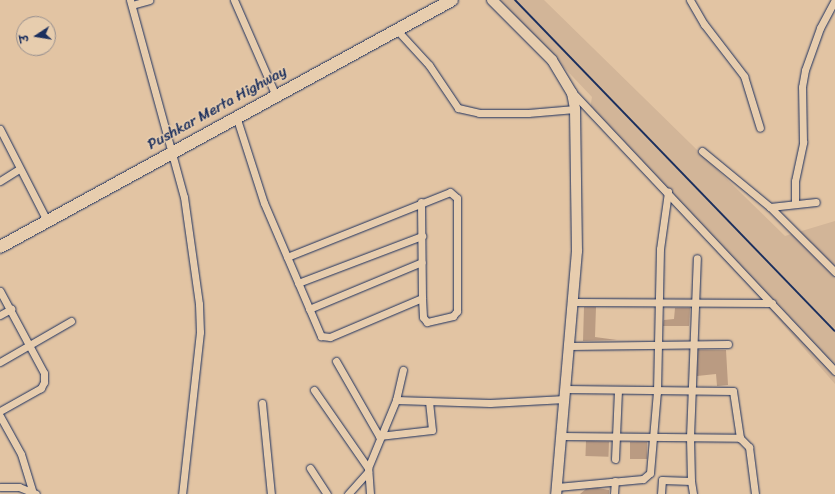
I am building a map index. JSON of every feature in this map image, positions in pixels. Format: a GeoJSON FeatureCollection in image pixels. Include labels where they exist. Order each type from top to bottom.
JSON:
{"type":"FeatureCollection","features":[{"type":"Feature","properties":{"kind":"highway","name":"Pushkar Merta Highway"},"geometry":{"type":"LineString","coordinates":[[0,247],[275,94],[452,0]]}},
{"type":"Feature","properties":{"kind":"main road"},"geometry":{"type":"LineString","coordinates":[[492,0],[552,60],[572,93],[575,109],[579,218],[557,491]]}},
{"type":"Feature","properties":{"kind":"street"},"geometry":{"type":"LineString","coordinates":[[149,0],[131,2],[184,198],[199,304],[200,332],[182,494]]}},
{"type":"Feature","properties":{"kind":"street"},"geometry":{"type":"LineString","coordinates":[[234,0],[275,94]]}},
{"type":"Feature","properties":{"kind":"street"},"geometry":{"type":"LineString","coordinates":[[690,0],[704,24],[744,76],[760,128]]}},
{"type":"Feature","properties":{"kind":"street"},"geometry":{"type":"LineString","coordinates":[[795,204],[794,181],[803,142],[802,87],[805,70],[820,28],[835,0]]}},
{"type":"Feature","properties":{"kind":"street"},"geometry":{"type":"LineString","coordinates":[[396,29],[429,65],[458,108],[479,113],[528,114],[575,109]]}},
{"type":"Feature","properties":{"kind":"street"},"geometry":{"type":"LineString","coordinates":[[572,93],[668,192],[835,371]]}},
{"type":"Feature","properties":{"kind":"street"},"geometry":{"type":"LineString","coordinates":[[236,116],[264,203],[309,308],[318,333],[330,337],[422,298]]}},
{"type":"Feature","properties":{"kind":"street"},"geometry":{"type":"LineString","coordinates":[[0,128],[2,138],[47,221]]}},
{"type":"Feature","properties":{"kind":"street"},"geometry":{"type":"LineString","coordinates":[[702,151],[770,207],[835,272]]}},
{"type":"Feature","properties":{"kind":"street"},"geometry":{"type":"LineString","coordinates":[[0,181],[19,169]]}},
{"type":"Feature","properties":{"kind":"street"},"geometry":{"type":"LineString","coordinates":[[557,491],[648,476],[654,437],[657,392],[657,302],[662,219],[668,192]]}},
{"type":"Feature","properties":{"kind":"street"},"geometry":{"type":"LineString","coordinates":[[287,258],[421,202],[445,193],[457,198],[457,311],[453,316],[427,322],[423,317],[421,202]]}},
{"type":"Feature","properties":{"kind":"street"},"geometry":{"type":"LineString","coordinates":[[770,207],[816,202]]}},
{"type":"Feature","properties":{"kind":"street"},"geometry":{"type":"LineString","coordinates":[[298,283],[422,236]]}},
{"type":"Feature","properties":{"kind":"street"},"geometry":{"type":"LineString","coordinates":[[693,494],[691,481],[690,437],[697,258]]}},
{"type":"Feature","properties":{"kind":"street"},"geometry":{"type":"LineString","coordinates":[[309,308],[422,262]]}},
{"type":"Feature","properties":{"kind":"street"},"geometry":{"type":"LineString","coordinates":[[0,291],[44,373],[44,382],[41,388],[0,411]]}},
{"type":"Feature","properties":{"kind":"street"},"geometry":{"type":"LineString","coordinates":[[573,302],[772,303]]}},
{"type":"Feature","properties":{"kind":"street"},"geometry":{"type":"LineString","coordinates":[[0,315],[11,309]]}},
{"type":"Feature","properties":{"kind":"street"},"geometry":{"type":"LineString","coordinates":[[0,362],[71,321]]}},
{"type":"Feature","properties":{"kind":"street"},"geometry":{"type":"LineString","coordinates":[[569,346],[657,347],[728,344]]}},
{"type":"Feature","properties":{"kind":"street"},"geometry":{"type":"LineString","coordinates":[[336,361],[379,436]]}},
{"type":"Feature","properties":{"kind":"street"},"geometry":{"type":"LineString","coordinates":[[348,494],[368,470],[379,436],[396,400],[403,370]]}},
{"type":"Feature","properties":{"kind":"street"},"geometry":{"type":"LineString","coordinates":[[314,390],[368,470],[370,494]]}},
{"type":"Feature","properties":{"kind":"street"},"geometry":{"type":"LineString","coordinates":[[615,459],[618,391]]}},
{"type":"Feature","properties":{"kind":"street"},"geometry":{"type":"LineString","coordinates":[[396,400],[490,403],[565,394],[618,391],[735,392],[740,438],[749,447],[755,494]]}},
{"type":"Feature","properties":{"kind":"street"},"geometry":{"type":"LineString","coordinates":[[379,436],[432,430],[429,401]]}},
{"type":"Feature","properties":{"kind":"street"},"geometry":{"type":"LineString","coordinates":[[262,403],[271,494]]}},
{"type":"Feature","properties":{"kind":"street"},"geometry":{"type":"LineString","coordinates":[[0,416],[21,454],[34,493],[0,487]]}},
{"type":"Feature","properties":{"kind":"street"},"geometry":{"type":"LineString","coordinates":[[561,436],[740,438]]}},
{"type":"Feature","properties":{"kind":"street"},"geometry":{"type":"LineString","coordinates":[[310,468],[327,494]]}},
{"type":"Feature","properties":{"kind":"street"},"geometry":{"type":"LineString","coordinates":[[661,494],[662,480],[691,481]]}},
{"type":"Feature","properties":{"kind":"street"},"geometry":{"type":"LineString","coordinates":[[614,494],[615,482]]}},
{"type":"Feature","properties":{"kind":"shaded area"},"geometry":{"type":"Polygon","coordinates":[[[500,0],[544,0],[785,236],[835,221],[835,384],[761,299],[589,115],[592,97],[500,0]]]}},
{"type":"Feature","properties":{"kind":"building"},"geometry":{"type":"Polygon","coordinates":[[[584,307],[596,307],[595,337],[617,340],[583,341],[584,307]]]}},
{"type":"Feature","properties":{"kind":"building"},"geometry":{"type":"Polygon","coordinates":[[[675,308],[690,308],[689,326],[663,326],[664,320],[674,319],[675,308]]]}},
{"type":"Feature","properties":{"kind":"building"},"geometry":{"type":"Polygon","coordinates":[[[698,350],[726,350],[728,385],[717,386],[716,374],[697,376],[698,350]]]}},
{"type":"Feature","properties":{"kind":"building"},"geometry":{"type":"Polygon","coordinates":[[[586,441],[609,442],[608,457],[585,456],[586,441]]]}},
{"type":"Feature","properties":{"kind":"building"},"geometry":{"type":"Polygon","coordinates":[[[630,442],[647,442],[647,459],[630,459],[630,442]]]}},
{"type":"Feature","properties":{"kind":"building"},"geometry":{"type":"Polygon","coordinates":[[[598,488],[609,490],[609,494],[580,494],[586,489],[598,488]]]}},
{"type":"Feature","properties":{"kind":"railway"},"geometry":{"type":"LineString","coordinates":[[515,0],[835,331]]}}]}
